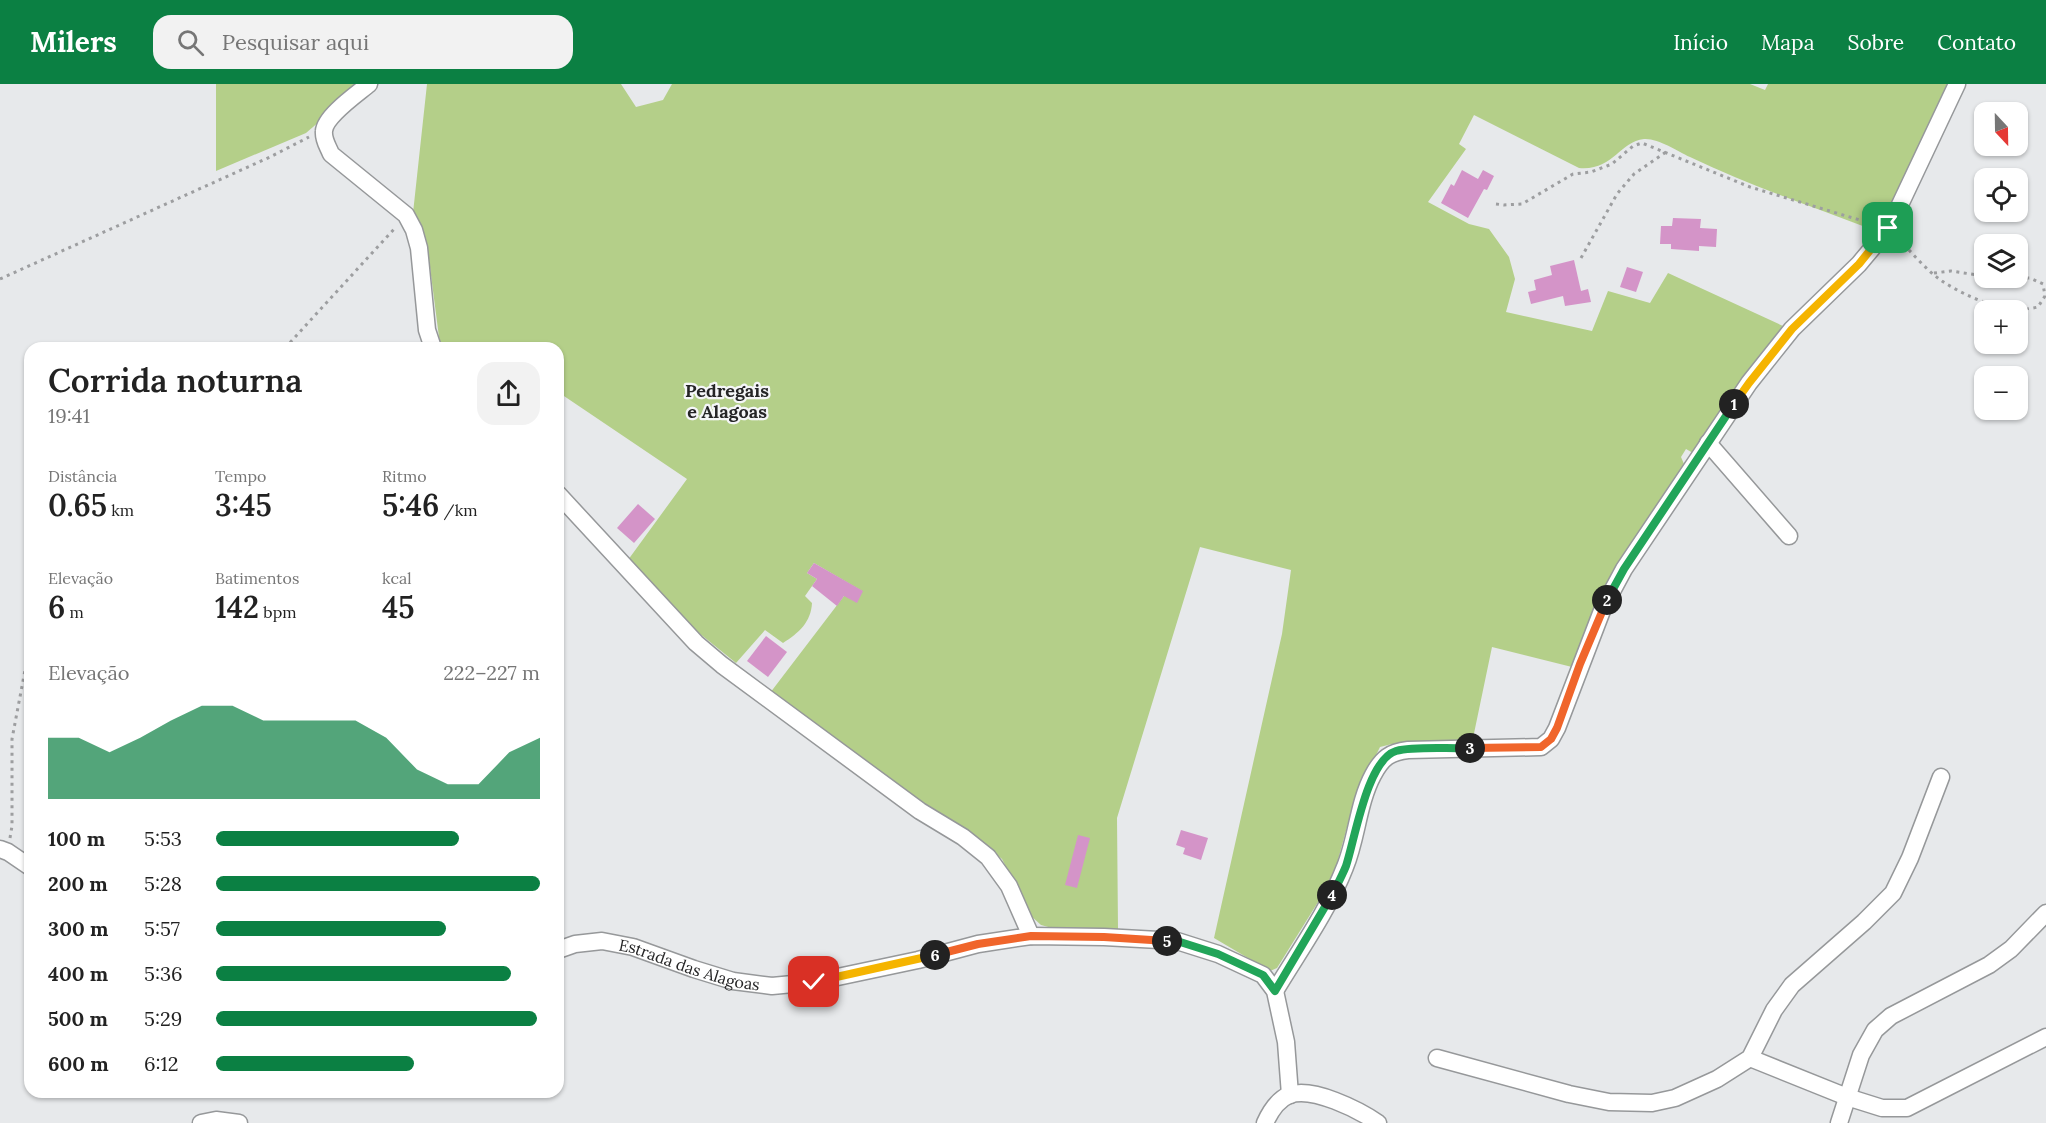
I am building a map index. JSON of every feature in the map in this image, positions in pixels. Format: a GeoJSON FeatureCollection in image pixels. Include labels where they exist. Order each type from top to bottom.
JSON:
{"type":"FeatureCollection","features":[{"type":"Feature","properties":{"kind":"street"},"geometry":{"type":"LineString","coordinates":[[369,84],[330,118],[324,129],[324,140],[332,154],[406,215],[414,230],[419,249],[431,342]]}},
{"type":"Feature","properties":{"kind":"street"},"geometry":{"type":"LineString","coordinates":[[1290,1095],[1286,1042],[1275,991],[1329,901],[1346,866],[1373,775],[1387,756],[1395,751],[1541,747],[1551,739],[1603,608],[1624,569],[1749,383],[1792,329],[1859,264],[1888,228],[1957,84]]}},
{"type":"Feature","properties":{"kind":"street"},"geometry":{"type":"LineString","coordinates":[[1708,444],[1789,536]]}},
{"type":"Feature","properties":{"kind":"street"},"geometry":{"type":"LineString","coordinates":[[564,500],[696,643],[722,665],[911,804],[963,837],[988,857],[1009,886],[1031,936]]}},
{"type":"Feature","properties":{"kind":"street"},"geometry":{"type":"LineString","coordinates":[[1437,1058],[1569,1094],[1609,1102],[1652,1103],[1675,1098],[1717,1079],[1750,1058],[1774,1010],[1792,984],[1864,922],[1893,893],[1910,858],[1941,777]]}},
{"type":"Feature","properties":{"kind":"street"},"geometry":{"type":"LineString","coordinates":[[4,850],[24,863]]}},
{"type":"Feature","properties":{"kind":"street"},"geometry":{"type":"LineString","coordinates":[[1839,1123],[1861,1055],[1875,1030],[1892,1016],[1989,965],[2011,949],[2046,913]]}},
{"type":"Feature","properties":{"kind":"street","name":"Estrada das Alagoas"},"geometry":{"type":"LineString","coordinates":[[564,948],[575,944],[602,941],[633,947],[733,981],[772,986],[814,982],[918,960],[978,944],[1031,936],[1177,941],[1218,954],[1263,975],[1275,991]]}},
{"type":"Feature","properties":{"kind":"street"},"geometry":{"type":"LineString","coordinates":[[1750,1058],[1847,1097],[1882,1108],[1907,1108],[2046,1037]]}},
{"type":"Feature","properties":{"kind":"street"},"geometry":{"type":"LineString","coordinates":[[1265,1123],[1276,1103],[1290,1095],[1305,1093],[1347,1106],[1378,1123]]}},
{"type":"Feature","properties":{"kind":"street"},"geometry":{"type":"LineString","coordinates":[[201,1123],[216,1120],[239,1123]]}},
{"type":"Feature","properties":{"kind":"path"},"geometry":{"type":"LineString","coordinates":[[0,279],[270,157],[324,129]]}},
{"type":"Feature","properties":{"kind":"path"},"geometry":{"type":"LineString","coordinates":[[1496,204],[1504,206],[1522,204],[1573,174],[1590,172],[1612,164],[1633,146],[1642,143],[1750,186],[1888,228],[1932,273],[1974,298],[2026,310],[2038,307],[2045,296],[2043,284],[2028,278]]}},
{"type":"Feature","properties":{"kind":"path"},"geometry":{"type":"LineString","coordinates":[[1581,258],[1617,194],[1634,174],[1666,152]]}},
{"type":"Feature","properties":{"kind":"path"},"geometry":{"type":"LineString","coordinates":[[290,342],[406,215]]}},
{"type":"Feature","properties":{"kind":"path"},"geometry":{"type":"LineString","coordinates":[[1932,273],[1951,271],[1974,274]]}},
{"type":"Feature","properties":{"kind":"path"},"geometry":{"type":"LineString","coordinates":[[4,850],[12,826],[12,739],[24,676]]}},
{"type":"Feature","properties":{"kind":"green space"},"geometry":{"type":"Polygon","coordinates":[[[216,84],[363,84],[306,133],[216,171],[216,84]]]}},
{"type":"Feature","properties":{"kind":"green space"},"geometry":{"type":"Polygon","coordinates":[[[427,84],[621,84],[636,107],[663,100],[672,84],[1750,84],[1765,90],[1768,84],[1947,84],[1885,222],[1879,227],[1868,228],[1734,177],[1667,145],[1649,139],[1635,141],[1600,165],[1579,168],[1474,115],[1459,144],[1466,149],[1428,202],[1469,224],[1489,229],[1509,257],[1515,279],[1506,312],[1592,331],[1608,291],[1650,303],[1668,273],[1783,326],[1693,453],[1686,449],[1681,457],[1684,464],[1610,581],[1572,667],[1492,647],[1472,743],[1392,744],[1380,747],[1355,798],[1333,878],[1277,968],[1270,971],[1214,938],[1282,634],[1291,570],[1200,547],[1117,818],[1118,929],[1052,928],[1041,925],[1030,915],[1002,859],[770,693],[844,596],[862,591],[814,563],[807,573],[817,579],[805,596],[812,603],[809,616],[803,626],[783,643],[765,630],[736,663],[699,633],[628,560],[687,479],[564,396],[564,342],[440,342],[427,244],[413,213],[427,84]]]}},
{"type":"Feature","properties":{"kind":"building"},"geometry":{"type":"Polygon","coordinates":[[[1462,170],[1478,179],[1483,170],[1494,176],[1468,218],[1441,203],[1451,184],[1454,186],[1462,170]]]}},
{"type":"Feature","properties":{"kind":"building"},"geometry":{"type":"Polygon","coordinates":[[[1673,218],[1701,219],[1700,228],[1717,229],[1716,247],[1699,246],[1699,251],[1671,249],[1671,244],[1660,244],[1661,226],[1672,226],[1673,218]]]}},
{"type":"Feature","properties":{"kind":"building"},"geometry":{"type":"Polygon","coordinates":[[[1574,260],[1581,291],[1588,289],[1591,302],[1565,306],[1563,296],[1531,304],[1528,292],[1536,290],[1534,280],[1552,275],[1550,266],[1574,260]]]}},
{"type":"Feature","properties":{"kind":"building"},"geometry":{"type":"Polygon","coordinates":[[[1627,267],[1643,272],[1636,292],[1620,287],[1627,267]]]}},
{"type":"Feature","properties":{"kind":"building"},"geometry":{"type":"Polygon","coordinates":[[[638,504],[655,519],[634,543],[617,528],[638,504]]]}},
{"type":"Feature","properties":{"kind":"building"},"geometry":{"type":"Polygon","coordinates":[[[814,563],[863,591],[857,603],[844,596],[837,606],[812,586],[817,579],[807,573],[814,563]]]}},
{"type":"Feature","properties":{"kind":"building"},"geometry":{"type":"Polygon","coordinates":[[[766,636],[787,652],[768,677],[747,661],[766,636]]]}},
{"type":"Feature","properties":{"kind":"building"},"geometry":{"type":"Polygon","coordinates":[[[1181,830],[1208,838],[1201,860],[1183,854],[1185,848],[1176,845],[1181,830]]]}},
{"type":"Feature","properties":{"kind":"building"},"geometry":{"type":"Polygon","coordinates":[[[1078,835],[1090,838],[1077,888],[1065,885],[1078,835]]]}},
{"type":"Feature","properties":{"kind":"district","name":"Pedregais e Alagoas"},"geometry":{"type":"Point","coordinates":[727,401]}},
{"type":"Feature","properties":{"kind":"route"},"geometry":{"type":"LineString","coordinates":[[814,982],[918,960],[978,944],[1031,936],[1104,937],[1177,941],[1218,954],[1263,975],[1275,991],[1329,901],[1346,866],[1373,775],[1387,756],[1395,751],[1408,750],[1541,747],[1551,739],[1603,608],[1624,569],[1749,383],[1792,329],[1859,264],[1888,228]]}}]}
